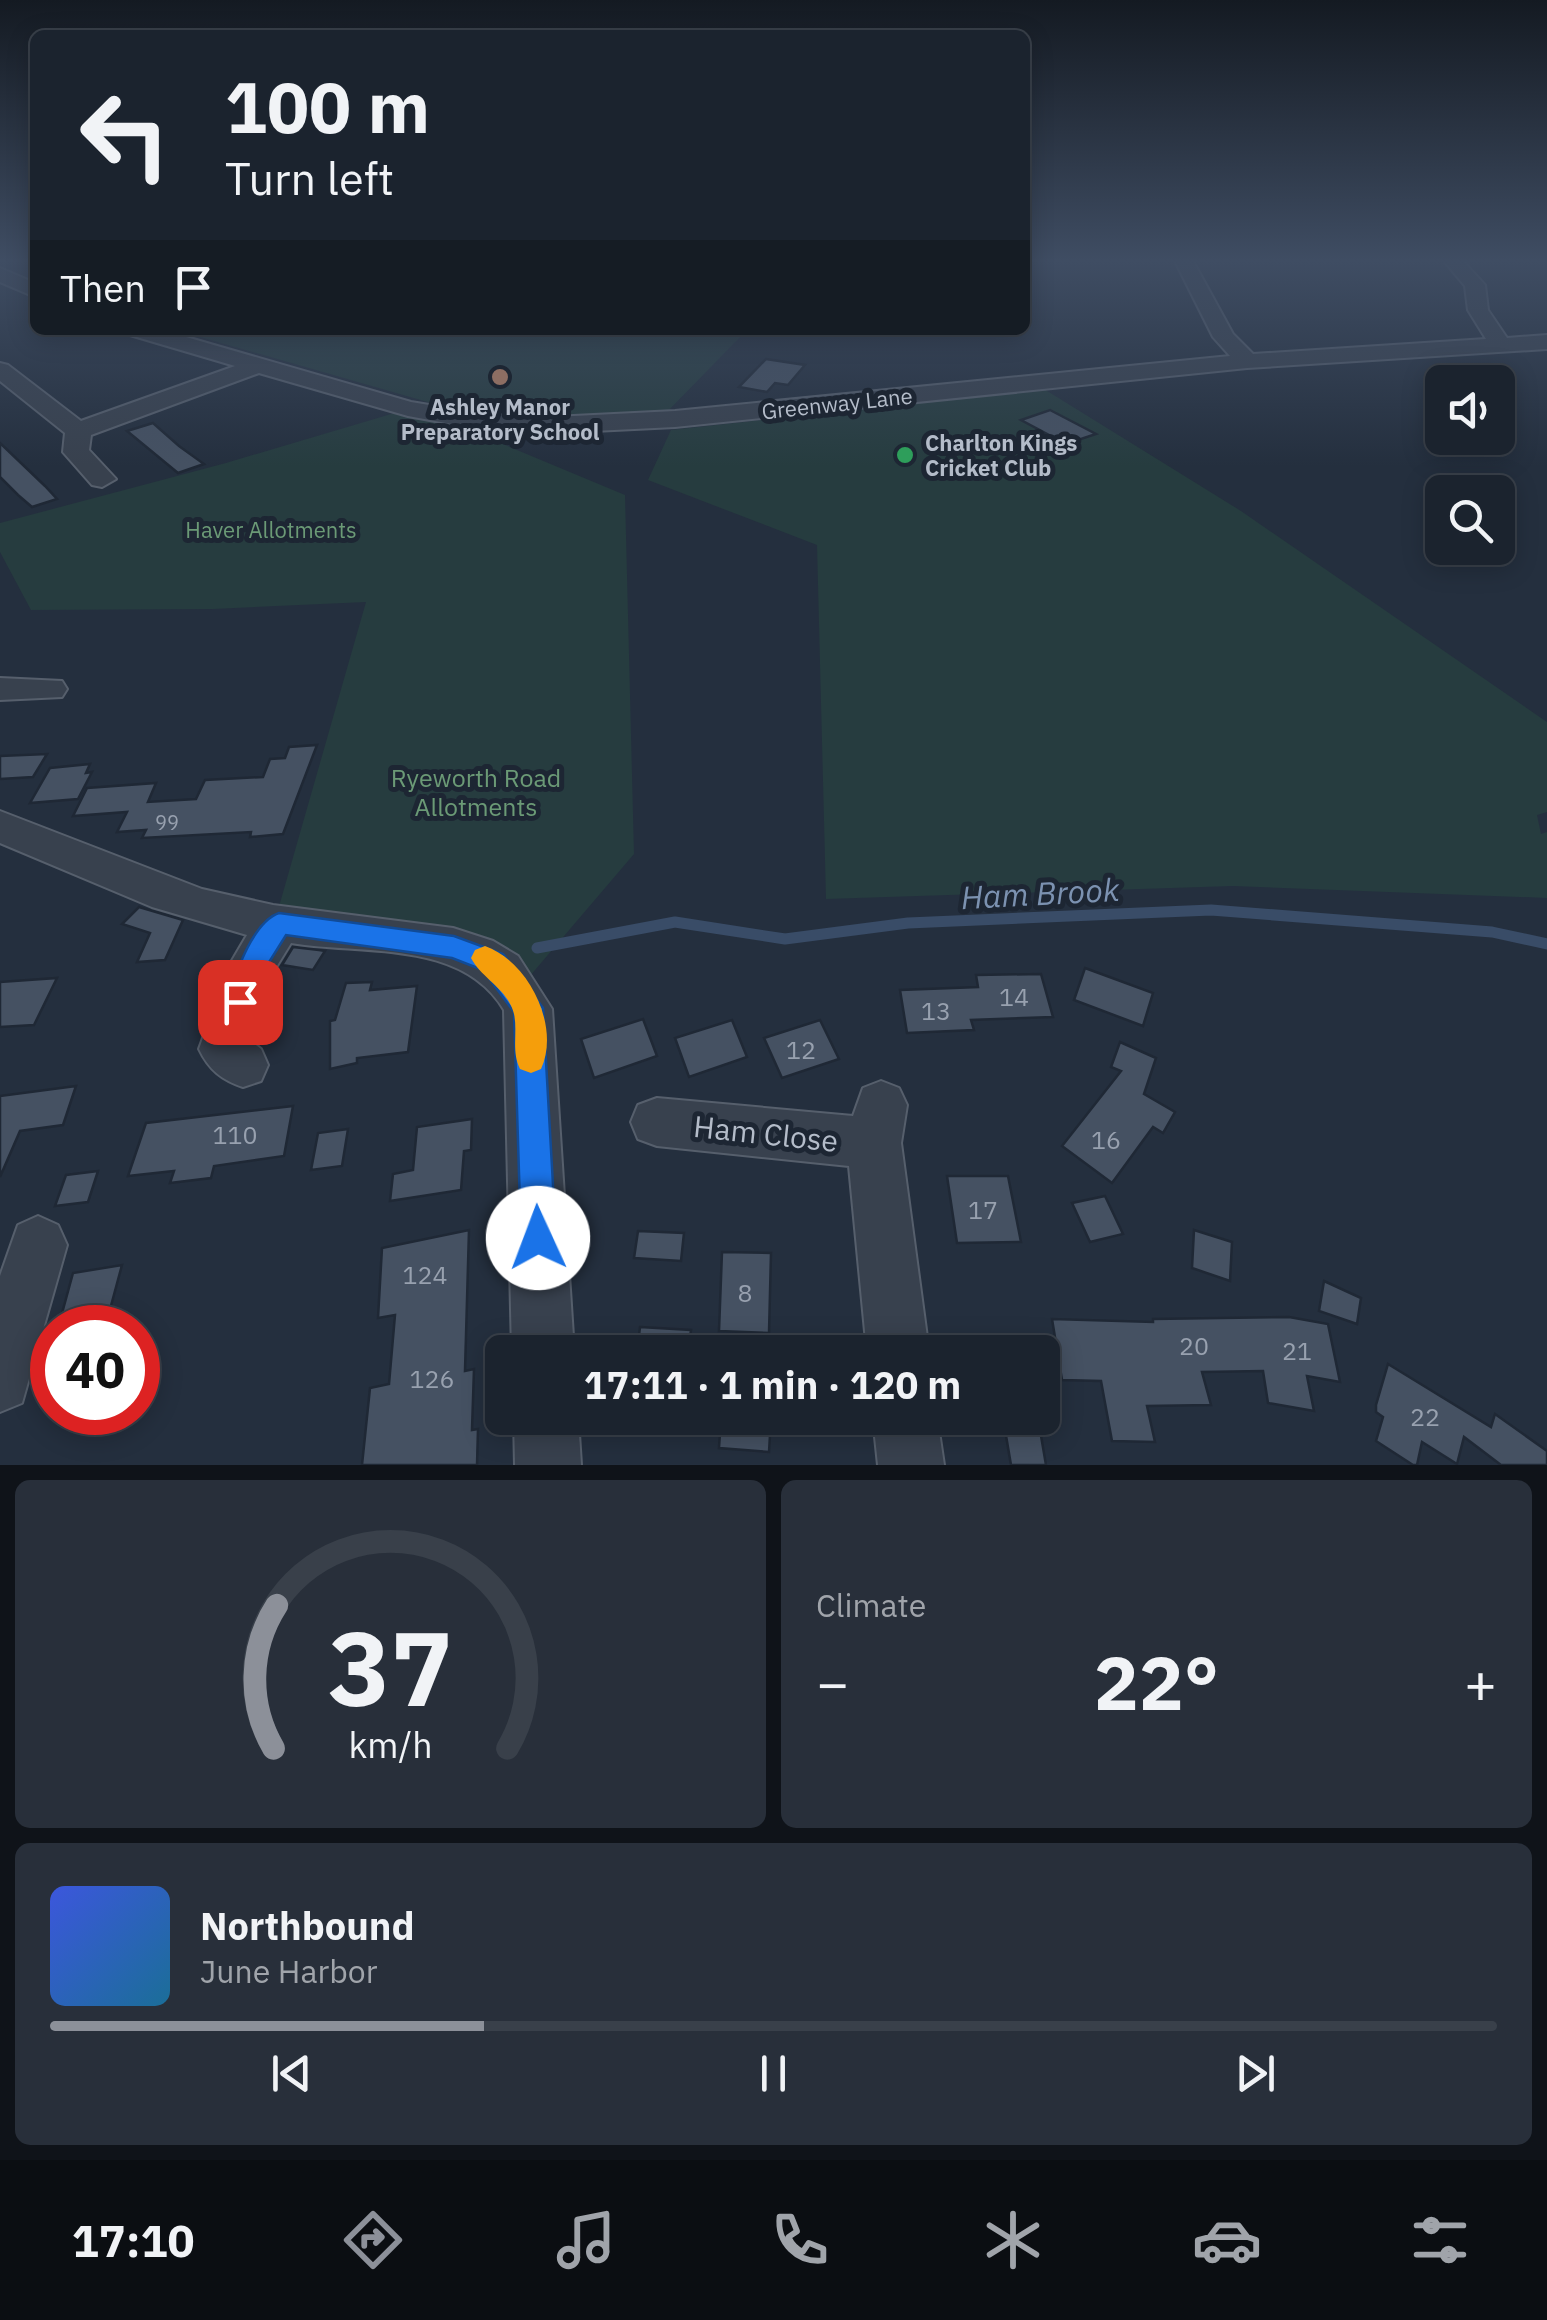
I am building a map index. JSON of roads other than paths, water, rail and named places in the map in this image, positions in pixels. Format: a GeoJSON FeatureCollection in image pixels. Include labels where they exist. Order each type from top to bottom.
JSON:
{"type":"FeatureCollection","features":[{"type":"Feature","properties":{"kind":"street"},"geometry":{"type":"LineString","coordinates":[[1220,329],[1247,361]]}},
{"type":"Feature","properties":{"kind":"street"},"geometry":{"type":"LineString","coordinates":[[1490,329],[1500,345]]}},
{"type":"Feature","properties":{"kind":"street","name":"Greenway Lane"},"geometry":{"type":"LineString","coordinates":[[154,335],[456,419],[553,426],[686,418],[1247,361],[1547,342]]}},
{"type":"Feature","properties":{"kind":"street"},"geometry":{"type":"LineString","coordinates":[[78,431],[255,366]]}},
{"type":"Feature","properties":{"kind":"street"},"geometry":{"type":"LineString","coordinates":[[0,370],[78,431]]}},
{"type":"Feature","properties":{"kind":"street"},"geometry":{"type":"LineString","coordinates":[[78,431],[76,452],[102,479]]}},
{"type":"Feature","properties":{"kind":"street"},"geometry":{"type":"LineString","coordinates":[[0,689],[48,688]]}},
{"type":"Feature","properties":{"kind":"street"},"geometry":{"type":"LineString","coordinates":[[0,826],[178,900],[279,924],[454,947],[493,962],[528,1008],[542,1335]]}},
{"type":"Feature","properties":{"kind":"street"},"geometry":{"type":"LineString","coordinates":[[243,1065],[224,1049],[253,964],[279,924]]}},
{"type":"Feature","properties":{"kind":"street","name":"Ham Close"},"geometry":{"type":"LineString","coordinates":[[658,1122],[877,1124],[896,1335]]}},
{"type":"Feature","properties":{"kind":"street"},"geometry":{"type":"LineString","coordinates":[[0,1381],[38,1245]]}},
{"type":"Feature","properties":{"kind":"street"},"geometry":{"type":"LineString","coordinates":[[547,1435],[548,1465]]}},
{"type":"Feature","properties":{"kind":"street"},"geometry":{"type":"LineString","coordinates":[[907,1435],[911,1465]]}},
{"type":"Feature","properties":{"kind":"waterway","name":"Ham Brook"},"geometry":{"type":"LineString","coordinates":[[537,948],[675,922],[785,939],[908,923],[1211,910],[1492,932],[1547,944]]}},
{"type":"Feature","properties":{"kind":"place","name":"Ashley Manor Preparatory School"},"geometry":{"type":"Point","coordinates":[500,377]}},
{"type":"Feature","properties":{"kind":"place","name":"Charlton Kings Cricket Club"},"geometry":{"type":"Point","coordinates":[905,455]}},
{"type":"Feature","properties":{"kind":"park label","name":"Haver Allotments"},"geometry":{"type":"Point","coordinates":[271,529]}},
{"type":"Feature","properties":{"kind":"park label","name":"Ryeworth Road Allotments"},"geometry":{"type":"Point","coordinates":[476,792]}}]}
